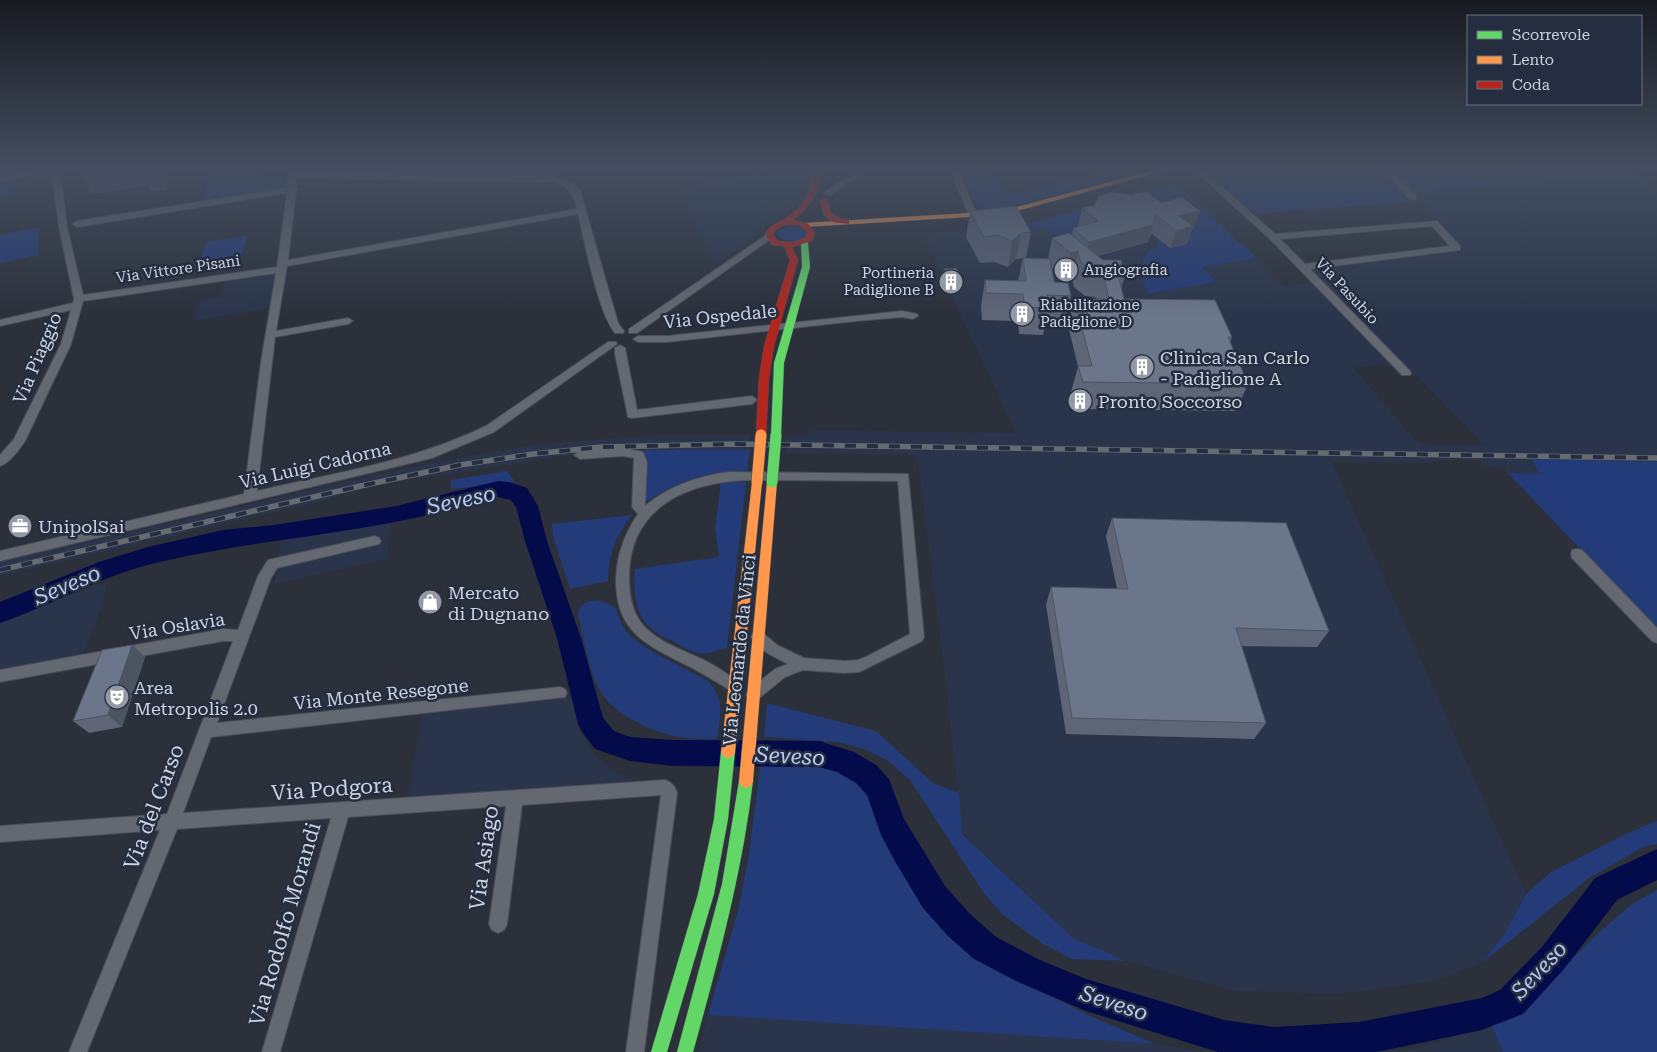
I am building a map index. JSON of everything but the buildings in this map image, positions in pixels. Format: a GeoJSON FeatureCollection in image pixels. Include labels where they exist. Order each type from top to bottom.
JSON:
{"type":"FeatureCollection","features":[{"type":"Feature","properties":{"kind":"main road"},"geometry":{"type":"LineString","coordinates":[[787,219],[771,229],[769,236],[777,243],[788,245],[804,242],[810,237],[808,228],[809,219]]}},
{"type":"Feature","properties":{"kind":"main road"},"geometry":{"type":"LineString","coordinates":[[835,219],[847,223]]}},
{"type":"Feature","properties":{"kind":"main road"},"geometry":{"type":"LineString","coordinates":[[808,228],[847,223],[918,219]]}},
{"type":"Feature","properties":{"kind":"main road"},"geometry":{"type":"LineString","coordinates":[[784,222],[808,228],[929,219]]}},
{"type":"Feature","properties":{"kind":"main road","name":"Via Leonardo da Vinci"},"geometry":{"type":"LineString","coordinates":[[685,1052],[725,910],[743,811],[758,638],[778,479],[776,436],[779,363],[788,325],[806,266],[804,242]]}},
{"type":"Feature","properties":{"kind":"main road","name":"Via Leonardo da Vinci"},"geometry":{"type":"LineString","coordinates":[[659,1052],[706,894],[721,818],[757,482],[764,378],[774,327],[794,260],[788,245]]}},
{"type":"Feature","properties":{"kind":"street","name":"Via Piaggio"},"geometry":{"type":"LineString","coordinates":[[0,462],[11,452],[24,430],[66,344],[79,302],[62,219]]}},
{"type":"Feature","properties":{"kind":"street"},"geometry":{"type":"LineString","coordinates":[[77,224],[107,219]]}},
{"type":"Feature","properties":{"kind":"street"},"geometry":{"type":"LineString","coordinates":[[250,498],[270,335],[290,219]]}},
{"type":"Feature","properties":{"kind":"street","name":"Via Vittore Pisani"},"geometry":{"type":"LineString","coordinates":[[0,323],[79,302],[283,267],[538,219]]}},
{"type":"Feature","properties":{"kind":"street"},"geometry":{"type":"LineString","coordinates":[[583,219],[613,324],[618,331],[611,337],[620,354],[632,414],[752,400]]}},
{"type":"Feature","properties":{"kind":"street","name":"Via Pasubio"},"geometry":{"type":"LineString","coordinates":[[1253,219],[1304,267],[1406,373]]}},
{"type":"Feature","properties":{"kind":"street"},"geometry":{"type":"LineString","coordinates":[[1273,237],[1434,223],[1457,248],[1304,267]]}},
{"type":"Feature","properties":{"kind":"street"},"geometry":{"type":"LineString","coordinates":[[636,335],[769,236]]}},
{"type":"Feature","properties":{"kind":"street","name":"Via Ospedale"},"geometry":{"type":"LineString","coordinates":[[618,331],[667,339],[805,323],[902,314],[913,316]]}},
{"type":"Feature","properties":{"kind":"street","name":"Via Ospedale"},"geometry":{"type":"LineString","coordinates":[[805,323],[814,326],[878,320],[890,325]]}},
{"type":"Feature","properties":{"kind":"street"},"geometry":{"type":"LineString","coordinates":[[270,335],[348,321]]}},
{"type":"Feature","properties":{"kind":"street","name":"Via Luigi Cadorna"},"geometry":{"type":"LineString","coordinates":[[0,556],[402,462],[452,446],[490,429],[616,346],[631,346],[636,335]]}},
{"type":"Feature","properties":{"kind":"street"},"geometry":{"type":"LineString","coordinates":[[580,455],[623,452],[639,455],[641,462],[638,507],[646,513]]}},
{"type":"Feature","properties":{"kind":"street"},"geometry":{"type":"LineString","coordinates":[[735,686],[646,636],[636,626],[626,608],[622,586],[623,567],[634,530],[646,513],[671,494],[705,480],[726,477],[778,479]]}},
{"type":"Feature","properties":{"kind":"street","name":"Via Leonardo da Vinci"},"geometry":{"type":"LineString","coordinates":[[753,695],[780,672],[802,664],[859,666],[918,637],[904,477],[778,479]]}},
{"type":"Feature","properties":{"kind":"street","name":"Via del Carso"},"geometry":{"type":"LineString","coordinates":[[78,1052],[172,821],[259,589],[273,564],[375,541]]}},
{"type":"Feature","properties":{"kind":"street"},"geometry":{"type":"LineString","coordinates":[[1577,554],[1657,637]]}},
{"type":"Feature","properties":{"kind":"street","name":"Via Oslavia"},"geometry":{"type":"LineString","coordinates":[[0,676],[222,635],[241,636]]}},
{"type":"Feature","properties":{"kind":"street","name":"Via Leonardo da Vinci"},"geometry":{"type":"LineString","coordinates":[[758,638],[772,650],[802,664]]}},
{"type":"Feature","properties":{"kind":"street"},"geometry":{"type":"LineString","coordinates":[[709,670],[724,670],[736,665]]}},
{"type":"Feature","properties":{"kind":"street","name":"Via Monte Resegone"},"geometry":{"type":"LineString","coordinates":[[206,731],[560,693]]}},
{"type":"Feature","properties":{"kind":"street","name":"Via Podgora"},"geometry":{"type":"LineString","coordinates":[[0,834],[667,788],[668,793],[635,1052]]}},
{"type":"Feature","properties":{"kind":"street","name":"Via Asiago"},"geometry":{"type":"LineString","coordinates":[[498,924],[515,798]]}},
{"type":"Feature","properties":{"kind":"street","name":"Via Rodolfo Morandi"},"geometry":{"type":"LineString","coordinates":[[272,1052],[342,809]]}},
{"type":"Feature","properties":{"kind":"shaded area"},"geometry":{"type":"Polygon","coordinates":[[[693,219],[776,219],[715,265],[693,219]]]}},
{"type":"Feature","properties":{"kind":"shaded area"},"geometry":{"type":"Polygon","coordinates":[[[1045,219],[1214,219],[1240,244],[1243,244],[1284,287],[1318,281],[1306,268],[1463,250],[1435,219],[1657,219],[1657,462],[1531,460],[1540,474],[1508,473],[1504,468],[1486,467],[1479,460],[1440,460],[1429,463],[1332,462],[1526,894],[1504,935],[1482,963],[1435,981],[1340,994],[1235,991],[1126,961],[1073,938],[962,833],[944,666],[917,455],[785,453],[786,435],[808,436],[808,430],[1016,433],[922,233],[1020,226],[1045,219]],[[1380,364],[1354,368],[1415,440],[1432,445],[1484,445],[1416,375],[1401,377],[1391,368],[1380,364]]]}},
{"type":"Feature","properties":{"kind":"shaded area"},"geometry":{"type":"Polygon","coordinates":[[[1045,219],[1214,219],[1256,258],[1202,267],[1216,282],[1147,294],[1142,274],[1145,255],[1156,248],[1160,239],[1186,243],[1174,234],[1193,228],[1094,239],[1069,246],[1050,229],[1020,226],[1045,219]]]}},
{"type":"Feature","properties":{"kind":"shaded area"},"geometry":{"type":"Polygon","coordinates":[[[790,226],[805,229],[806,236],[795,242],[781,239],[777,235],[779,230],[790,226]]]}},
{"type":"Feature","properties":{"kind":"shaded area"},"geometry":{"type":"Polygon","coordinates":[[[39,227],[38,255],[0,263],[0,235],[39,227]]]}},
{"type":"Feature","properties":{"kind":"shaded area"},"geometry":{"type":"Polygon","coordinates":[[[247,236],[242,255],[200,261],[206,242],[247,236]]]}},
{"type":"Feature","properties":{"kind":"shaded area"},"geometry":{"type":"Polygon","coordinates":[[[278,272],[272,308],[193,321],[197,301],[221,297],[225,280],[278,272]]]}},
{"type":"Feature","properties":{"kind":"shaded area"},"geometry":{"type":"Polygon","coordinates":[[[661,435],[751,435],[750,450],[623,450],[580,453],[426,478],[414,477],[338,495],[330,499],[0,576],[0,562],[398,470],[540,444],[661,435]]]}},
{"type":"Feature","properties":{"kind":"shaded area"},"geometry":{"type":"Polygon","coordinates":[[[645,450],[750,450],[747,471],[720,472],[695,478],[672,487],[648,501],[643,498],[645,450]]]}},
{"type":"Feature","properties":{"kind":"shaded area"},"geometry":{"type":"Polygon","coordinates":[[[1531,459],[1657,462],[1657,630],[1508,473],[1540,474],[1531,459]]]}},
{"type":"Feature","properties":{"kind":"shaded area"},"geometry":{"type":"Polygon","coordinates":[[[507,471],[515,482],[451,489],[451,480],[507,471]]]}},
{"type":"Feature","properties":{"kind":"shaded area"},"geometry":{"type":"Polygon","coordinates":[[[721,482],[746,482],[727,647],[704,654],[694,652],[660,635],[647,625],[636,602],[634,586],[635,569],[719,557],[715,528],[721,482]]]}},
{"type":"Feature","properties":{"kind":"shaded area"},"geometry":{"type":"Polygon","coordinates":[[[632,515],[617,538],[611,554],[608,581],[570,589],[553,536],[552,524],[632,515]]]}},
{"type":"Feature","properties":{"kind":"shaded area"},"geometry":{"type":"Polygon","coordinates":[[[391,522],[387,559],[274,584],[281,539],[391,522]]]}},
{"type":"Feature","properties":{"kind":"shaded area"},"geometry":{"type":"Polygon","coordinates":[[[107,582],[102,606],[82,658],[0,672],[0,621],[107,582]]]}},
{"type":"Feature","properties":{"kind":"shaded area"},"geometry":{"type":"Polygon","coordinates":[[[598,600],[615,607],[624,629],[629,635],[656,654],[708,681],[714,688],[720,702],[717,739],[686,738],[652,729],[629,718],[603,695],[594,677],[578,615],[582,605],[598,600]]]}},
{"type":"Feature","properties":{"kind":"shaded area"},"geometry":{"type":"Polygon","coordinates":[[[571,696],[579,730],[592,752],[613,771],[634,781],[520,792],[408,799],[422,713],[571,696]]]}},
{"type":"Feature","properties":{"kind":"shaded area"},"geometry":{"type":"Polygon","coordinates":[[[767,703],[876,731],[933,783],[959,793],[962,834],[1073,938],[1126,961],[1072,959],[1043,944],[1002,914],[983,892],[910,780],[888,761],[867,750],[838,742],[764,737],[767,703]]]}},
{"type":"Feature","properties":{"kind":"shaded area"},"geometry":{"type":"Polygon","coordinates":[[[761,763],[817,763],[839,770],[861,782],[875,797],[887,841],[907,874],[939,917],[975,954],[1017,979],[1088,1015],[1156,1044],[708,1015],[739,907],[748,860],[761,763]]]}},
{"type":"Feature","properties":{"kind":"shaded area"},"geometry":{"type":"Polygon","coordinates":[[[1657,821],[1657,844],[1643,847],[1589,878],[1482,963],[1504,935],[1526,894],[1551,872],[1630,832],[1657,821]]]}},
{"type":"Feature","properties":{"kind":"shaded area"},"geometry":{"type":"Polygon","coordinates":[[[1657,890],[1657,1052],[1503,1052],[1491,1024],[1521,1007],[1546,986],[1596,935],[1632,904],[1657,890]]]}},
{"type":"Feature","properties":{"kind":"shaded area"},"geometry":{"type":"Polygon","coordinates":[[[708,1015],[1156,1044],[1206,1052],[699,1052],[708,1015]]]}},
{"type":"Feature","properties":{"kind":"shaded area"},"geometry":{"type":"Polygon","coordinates":[[[1491,1024],[1503,1052],[1394,1052],[1426,1046],[1491,1024]]]}},
{"type":"Feature","properties":{"kind":"waterway","name":"Seveso"},"geometry":{"type":"LineString","coordinates":[[0,613],[107,568],[148,556],[223,539],[274,534],[396,514],[498,489],[509,490],[519,494],[527,506],[536,541],[569,638],[591,724],[605,740],[630,749],[673,753],[819,754],[844,761],[866,774],[879,788],[891,825],[934,897],[959,925],[985,948],[1029,971],[1086,995],[1224,1037],[1274,1044],[1359,1039],[1482,1014],[1511,1002],[1553,958],[1606,889],[1657,864]]}},
{"type":"Feature","properties":{"kind":"railway"},"geometry":{"type":"LineString","coordinates":[[0,570],[365,485],[460,465],[533,454],[602,447],[733,444],[1657,458]]}},
{"type":"Feature","properties":{"kind":"traffic: fast"},"geometry":{"type":"LineString","coordinates":[[776,435],[779,363],[806,267],[804,242]]}},
{"type":"Feature","properties":{"kind":"traffic: fast"},"geometry":{"type":"LineString","coordinates":[[772,482],[776,435]]}},
{"type":"Feature","properties":{"kind":"traffic: fast"},"geometry":{"type":"LineString","coordinates":[[659,1052],[706,894],[721,819],[728,752]]}},
{"type":"Feature","properties":{"kind":"traffic: fast"},"geometry":{"type":"LineString","coordinates":[[685,1052],[722,918],[742,816],[746,781]]}},
{"type":"Feature","properties":{"kind":"traffic: slow"},"geometry":{"type":"LineString","coordinates":[[804,225],[901,219]]}},
{"type":"Feature","properties":{"kind":"traffic: slow"},"geometry":{"type":"LineString","coordinates":[[757,482],[761,435]]}},
{"type":"Feature","properties":{"kind":"traffic: slow"},"geometry":{"type":"LineString","coordinates":[[728,752],[757,482]]}},
{"type":"Feature","properties":{"kind":"traffic: slow"},"geometry":{"type":"LineString","coordinates":[[746,781],[772,482]]}},
{"type":"Feature","properties":{"kind":"traffic: jam"},"geometry":{"type":"LineString","coordinates":[[784,222],[788,219]]}},
{"type":"Feature","properties":{"kind":"traffic: jam"},"geometry":{"type":"LineString","coordinates":[[835,219],[846,222]]}},
{"type":"Feature","properties":{"kind":"traffic: jam"},"geometry":{"type":"LineString","coordinates":[[788,222],[798,223],[807,227],[811,232],[809,239],[793,245],[775,243],[769,234],[772,229],[777,225],[788,222]]}},
{"type":"Feature","properties":{"kind":"traffic: jam"},"geometry":{"type":"LineString","coordinates":[[761,435],[764,378],[769,346],[794,260],[787,245]]}},
{"type":"Feature","properties":{"kind":"place","name":"Angiografia"},"geometry":{"type":"Point","coordinates":[1066,270]}},
{"type":"Feature","properties":{"kind":"place","name":"Portineria Padiglione B"},"geometry":{"type":"Point","coordinates":[951,282]}},
{"type":"Feature","properties":{"kind":"place","name":"Riabilitazione Padiglione D"},"geometry":{"type":"Point","coordinates":[1022,314]}},
{"type":"Feature","properties":{"kind":"place","name":"Clinica San Carlo - Padiglione A"},"geometry":{"type":"Point","coordinates":[1142,367]}},
{"type":"Feature","properties":{"kind":"place","name":"Pronto Soccorso"},"geometry":{"type":"Point","coordinates":[1080,401]}},
{"type":"Feature","properties":{"kind":"place","name":"UnipolSai"},"geometry":{"type":"Point","coordinates":[20,526]}},
{"type":"Feature","properties":{"kind":"place","name":"Mercato di Dugnano"},"geometry":{"type":"Point","coordinates":[430,602]}},
{"type":"Feature","properties":{"kind":"place","name":"Area Metropolis 2.0"},"geometry":{"type":"Point","coordinates":[117,697]}}]}
